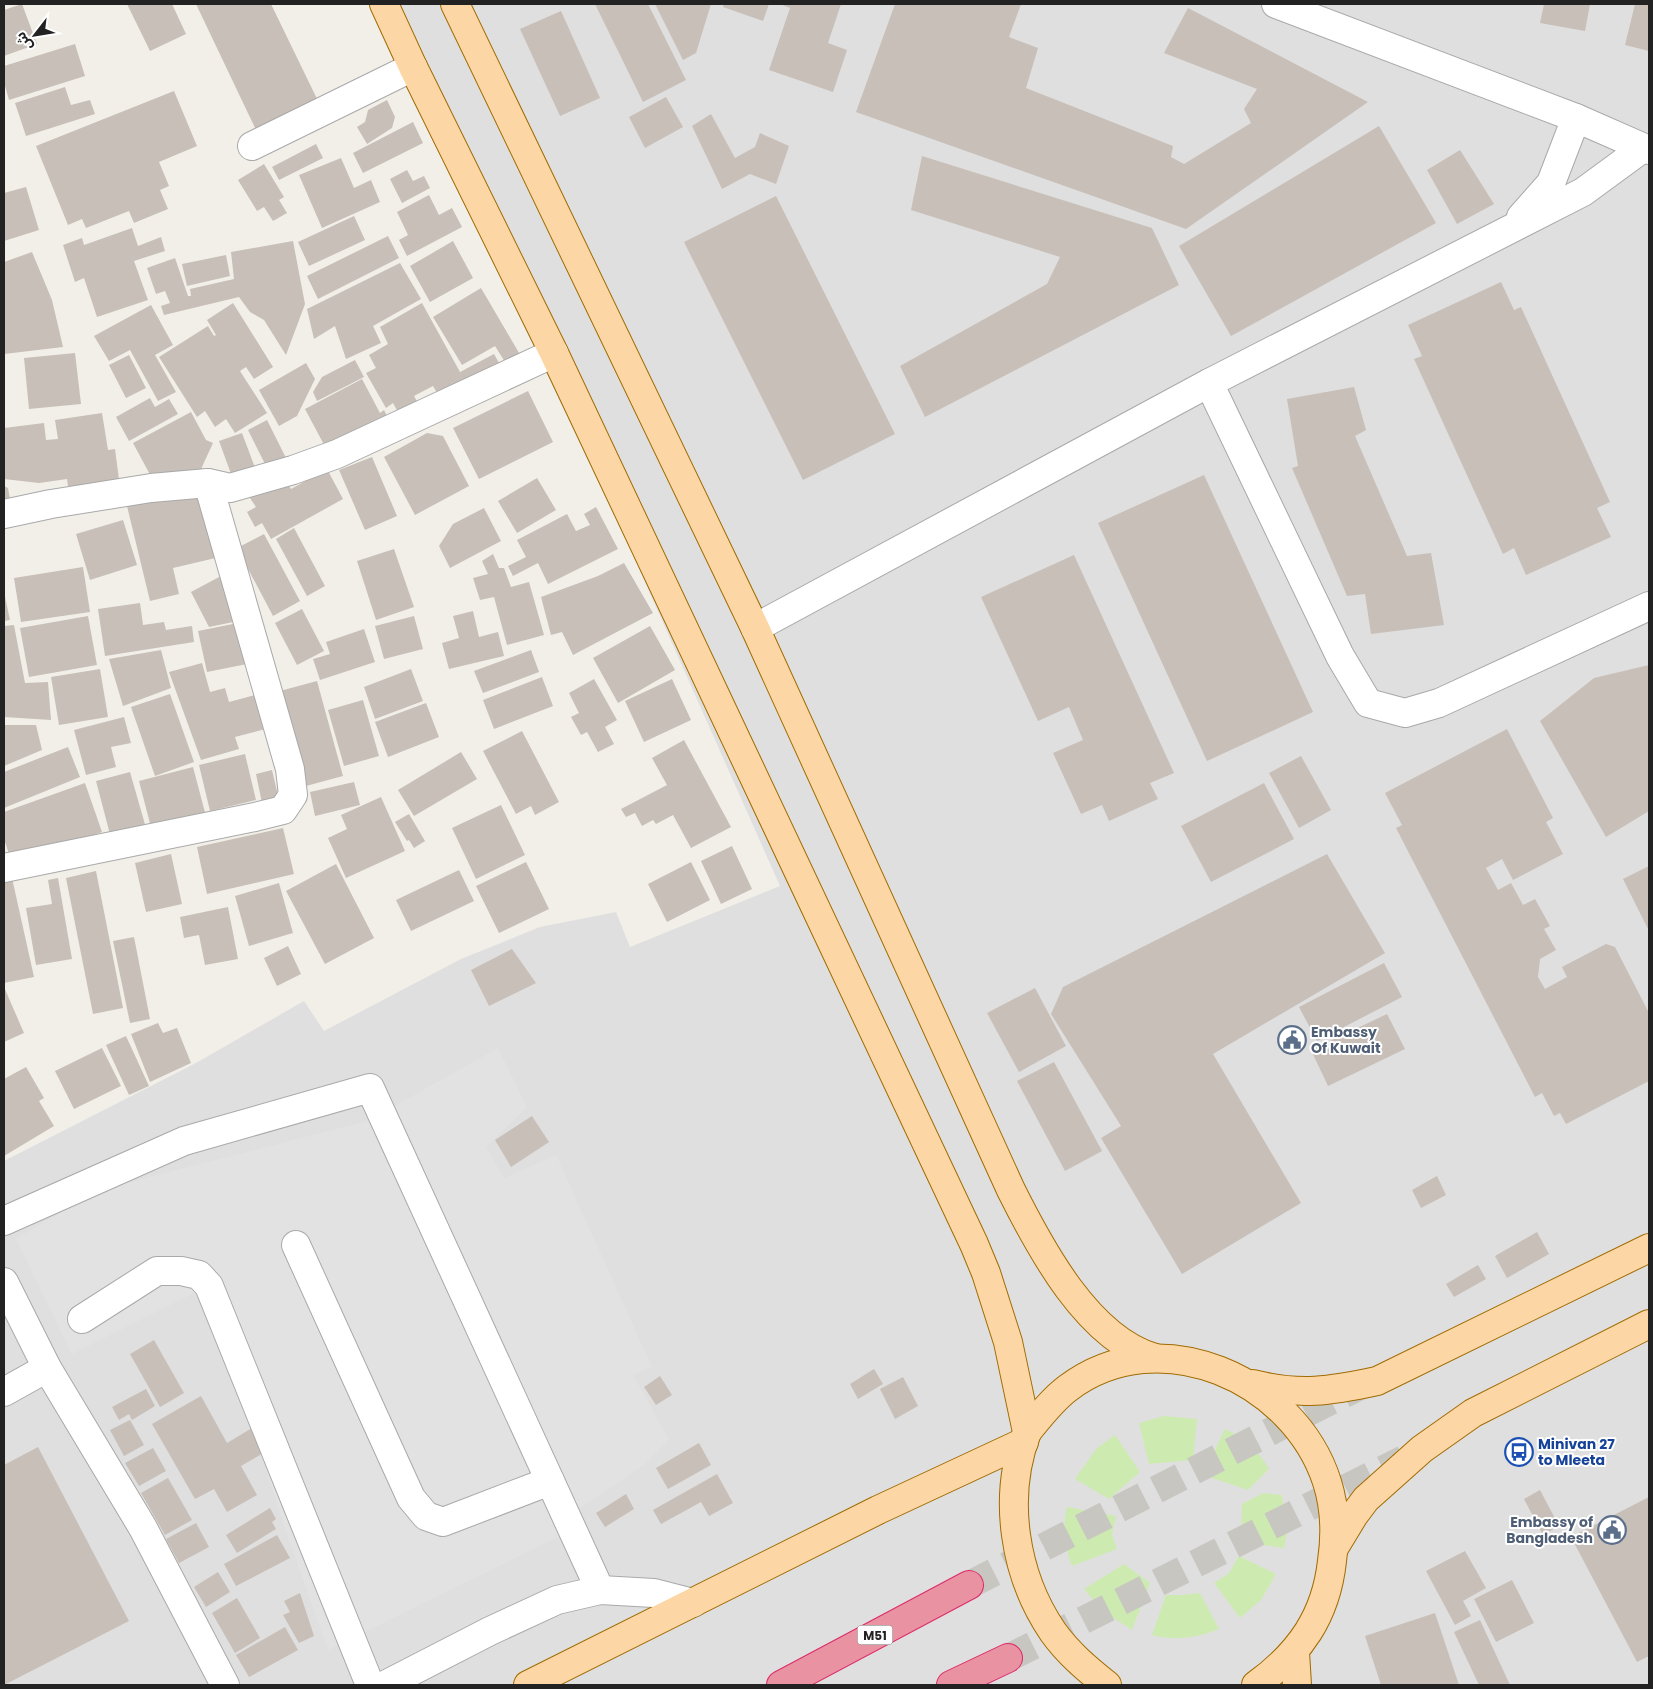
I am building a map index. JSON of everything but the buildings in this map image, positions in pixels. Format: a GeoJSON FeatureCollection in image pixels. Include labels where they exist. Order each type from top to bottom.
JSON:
{"type":"FeatureCollection","features":[{"type":"Feature","properties":{"kind":"highway","name":"M51"},"geometry":{"type":"LineString","coordinates":[[781,1685],[969,1586]]}},
{"type":"Feature","properties":{"kind":"highway"},"geometry":{"type":"LineString","coordinates":[[951,1685],[1008,1658]]}},
{"type":"Feature","properties":{"kind":"main road"},"geometry":{"type":"LineString","coordinates":[[384,4],[413,67],[554,353],[974,1244],[998,1308],[1008,1342],[1026,1437]]}},
{"type":"Feature","properties":{"kind":"main road"},"geometry":{"type":"LineString","coordinates":[[455,4],[755,628],[1011,1190],[1042,1250],[1081,1304],[1122,1342],[1142,1354],[1155,1358],[1192,1362],[1214,1368],[1241,1381],[1270,1399],[1294,1423],[1313,1451],[1327,1482],[1334,1515],[1334,1548],[1331,1576],[1323,1604],[1311,1629],[1295,1652],[1276,1671],[1256,1685]]}},
{"type":"Feature","properties":{"kind":"main road"},"geometry":{"type":"LineString","coordinates":[[1241,1381],[1278,1391],[1299,1392],[1331,1390],[1377,1380],[1649,1248]]}},
{"type":"Feature","properties":{"kind":"main road"},"geometry":{"type":"LineString","coordinates":[[1334,1548],[1366,1499],[1422,1449],[1473,1413],[1649,1324]]}},
{"type":"Feature","properties":{"kind":"main road"},"geometry":{"type":"LineString","coordinates":[[1107,1685],[1079,1663],[1053,1632],[1034,1598],[1020,1560],[1014,1521],[1015,1481],[1026,1437],[1046,1408],[1069,1387],[1124,1362],[1155,1358]]}},
{"type":"Feature","properties":{"kind":"main road"},"geometry":{"type":"LineString","coordinates":[[528,1685],[1026,1437]]}},
{"type":"Feature","properties":{"kind":"main road"},"geometry":{"type":"LineString","coordinates":[[1295,1652],[1298,1685]]}},
{"type":"Feature","properties":{"kind":"street"},"geometry":{"type":"LineString","coordinates":[[1276,4],[1576,118],[1646,149]]}},
{"type":"Feature","properties":{"kind":"street"},"geometry":{"type":"LineString","coordinates":[[252,146],[413,67]]}},
{"type":"Feature","properties":{"kind":"street"},"geometry":{"type":"LineString","coordinates":[[1510,229],[1551,183],[1576,118]]}},
{"type":"Feature","properties":{"kind":"street"},"geometry":{"type":"LineString","coordinates":[[755,628],[1209,383],[1583,192],[1646,149]]}},
{"type":"Feature","properties":{"kind":"street"},"geometry":{"type":"LineString","coordinates":[[4,514],[51,504],[151,488],[208,483],[230,488],[293,470],[337,454],[554,353]]}},
{"type":"Feature","properties":{"kind":"street"},"geometry":{"type":"LineString","coordinates":[[1209,383],[1340,656],[1368,703],[1405,713],[1439,703],[1649,606]]}},
{"type":"Feature","properties":{"kind":"street"},"geometry":{"type":"LineString","coordinates":[[4,868],[283,810],[293,795],[290,769],[208,483]]}},
{"type":"Feature","properties":{"kind":"street"},"geometry":{"type":"LineString","coordinates":[[4,1221],[184,1141],[370,1088],[600,1590]]}},
{"type":"Feature","properties":{"kind":"street"},"geometry":{"type":"LineString","coordinates":[[296,1245],[411,1498],[426,1516],[443,1522],[550,1481]]}},
{"type":"Feature","properties":{"kind":"street"},"geometry":{"type":"LineString","coordinates":[[82,1319],[158,1271],[181,1271],[200,1275],[210,1286],[370,1685]]}},
{"type":"Feature","properties":{"kind":"street"},"geometry":{"type":"LineString","coordinates":[[4,1282],[47,1368],[142,1528],[219,1684]]}},
{"type":"Feature","properties":{"kind":"street"},"geometry":{"type":"LineString","coordinates":[[4,1392],[47,1368]]}},
{"type":"Feature","properties":{"kind":"street"},"geometry":{"type":"LineString","coordinates":[[385,1685],[557,1600],[600,1590],[654,1593],[693,1603]]}},
{"type":"Feature","properties":{"kind":"shaded area"},"geometry":{"type":"Polygon","coordinates":[[[371,4],[1649,4],[1649,1685],[4,1685],[4,1161],[196,1063],[304,1001],[324,1031],[461,959],[540,927],[616,912],[630,947],[780,886],[632,553],[371,4]]]}},
{"type":"Feature","properties":{"kind":"shaded area"},"geometry":{"type":"Polygon","coordinates":[[[498,1048],[527,1107],[486,1147],[504,1178],[556,1155],[652,1367],[633,1375],[669,1440],[645,1464],[576,1511],[578,1527],[328,1650],[267,1473],[281,1463],[238,1362],[196,1292],[72,1354],[16,1239],[99,1190],[368,1121],[498,1048]]]}},
{"type":"Feature","properties":{"kind":"green space"},"geometry":{"type":"Polygon","coordinates":[[[1164,1416],[1197,1419],[1193,1460],[1149,1464],[1139,1423],[1164,1416]]]}},
{"type":"Feature","properties":{"kind":"green space"},"geometry":{"type":"Polygon","coordinates":[[[1225,1429],[1238,1436],[1250,1446],[1269,1469],[1248,1490],[1203,1475],[1225,1429]]]}},
{"type":"Feature","properties":{"kind":"green space"},"geometry":{"type":"Polygon","coordinates":[[[1115,1435],[1140,1472],[1109,1499],[1075,1479],[1097,1448],[1115,1435]]]}},
{"type":"Feature","properties":{"kind":"green space"},"geometry":{"type":"Polygon","coordinates":[[[1263,1493],[1282,1495],[1287,1532],[1284,1548],[1241,1542],[1242,1504],[1263,1493]]]}},
{"type":"Feature","properties":{"kind":"green space"},"geometry":{"type":"Polygon","coordinates":[[[1067,1507],[1116,1516],[1112,1535],[1117,1549],[1072,1566],[1065,1537],[1067,1507]]]}},
{"type":"Feature","properties":{"kind":"green space"},"geometry":{"type":"Polygon","coordinates":[[[1239,1556],[1276,1574],[1261,1600],[1240,1618],[1214,1583],[1229,1573],[1239,1556]]]}},
{"type":"Feature","properties":{"kind":"green space"},"geometry":{"type":"Polygon","coordinates":[[[1124,1564],[1150,1583],[1132,1630],[1103,1611],[1084,1589],[1124,1564]]]}},
{"type":"Feature","properties":{"kind":"green space"},"geometry":{"type":"Polygon","coordinates":[[[1200,1593],[1219,1629],[1186,1638],[1152,1635],[1166,1595],[1200,1593]]]}},
{"type":"Feature","properties":{"kind":"tunnel"},"geometry":{"type":"LineString","coordinates":[[969,1585],[1360,1386]]}},
{"type":"Feature","properties":{"kind":"tunnel"},"geometry":{"type":"LineString","coordinates":[[1008,1658],[1404,1459]]}},
{"type":"Feature","properties":{"kind":"place","name":"Embassy Of Kuwait"},"geometry":{"type":"Point","coordinates":[1292,1040]}},
{"type":"Feature","properties":{"kind":"place","name":"Minivan 27 to Mleeta"},"geometry":{"type":"Point","coordinates":[1519,1452]}},
{"type":"Feature","properties":{"kind":"place","name":"Embassy of Bangladesh"},"geometry":{"type":"Point","coordinates":[1612,1530]}}]}
